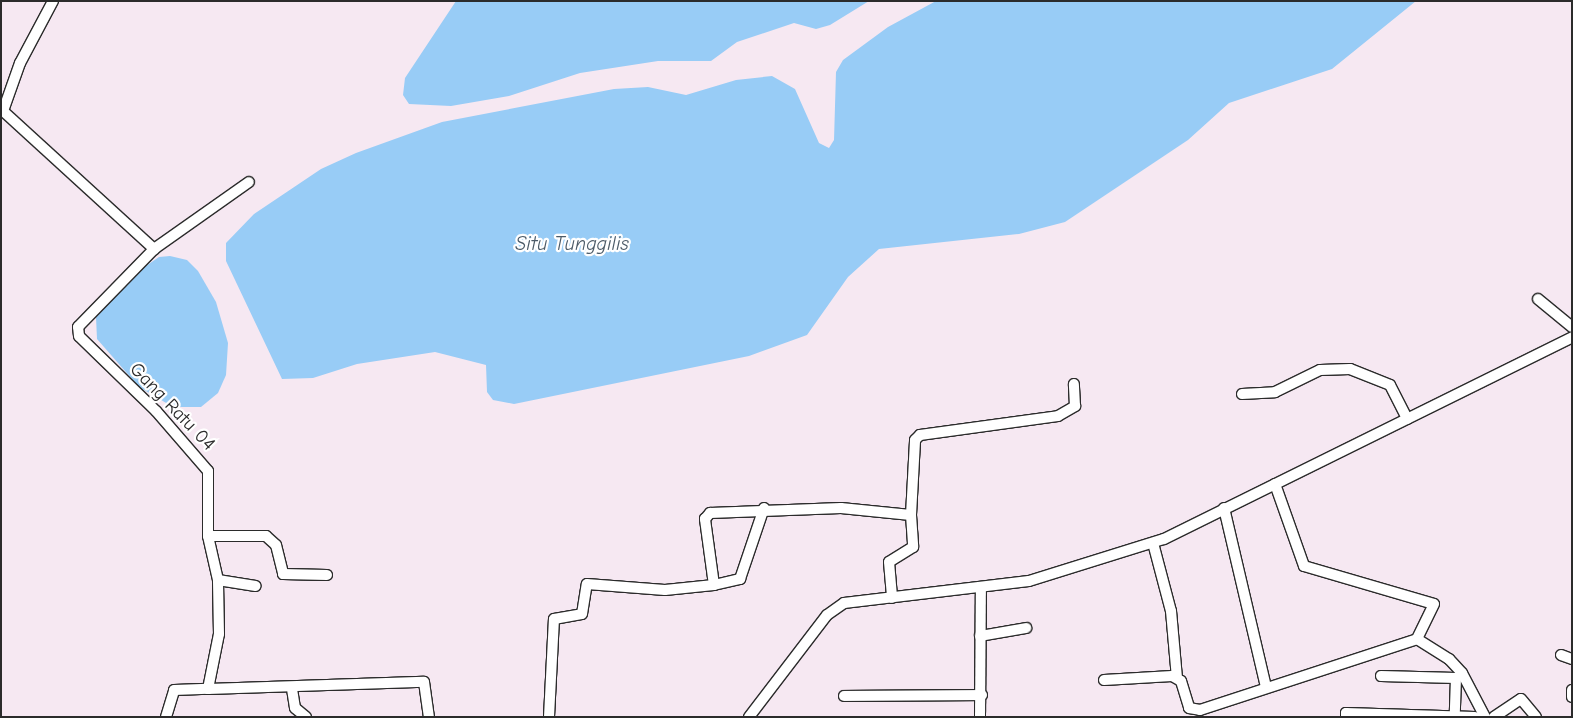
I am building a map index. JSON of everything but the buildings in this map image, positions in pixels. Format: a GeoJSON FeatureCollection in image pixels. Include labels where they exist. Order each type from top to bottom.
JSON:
{"type":"FeatureCollection","features":[{"type":"Feature","properties":{"kind":"street"},"geometry":{"type":"LineString","coordinates":[[53,1],[20,63],[3,111],[154,249],[249,182]]}},
{"type":"Feature","properties":{"kind":"street","name":"Gang Ratu 04"},"geometry":{"type":"LineString","coordinates":[[154,249],[84,318],[78,332],[204,465],[208,536],[218,580],[219,634],[208,689]]}},
{"type":"Feature","properties":{"kind":"street"},"geometry":{"type":"LineString","coordinates":[[1538,299],[1572,327]]}},
{"type":"Feature","properties":{"kind":"street"},"geometry":{"type":"LineString","coordinates":[[749,717],[827,615],[844,603],[1029,581],[1153,543],[1572,337]]}},
{"type":"Feature","properties":{"kind":"street"},"geometry":{"type":"LineString","coordinates":[[1242,394],[1275,392],[1320,370],[1350,369],[1390,385],[1407,419]]}},
{"type":"Feature","properties":{"kind":"street"},"geometry":{"type":"LineString","coordinates":[[892,598],[889,562],[913,547],[911,515],[915,440],[920,435],[1058,416],[1075,406],[1074,384]]}},
{"type":"Feature","properties":{"kind":"street"},"geometry":{"type":"LineString","coordinates":[[1153,543],[1171,611],[1177,678],[1194,710],[1417,639],[1434,604],[1304,566],[1275,484]]}},
{"type":"Feature","properties":{"kind":"street"},"geometry":{"type":"LineString","coordinates":[[714,585],[705,516],[764,508],[878,509],[911,515]]}},
{"type":"Feature","properties":{"kind":"street"},"geometry":{"type":"LineString","coordinates":[[549,717],[554,620],[582,614],[585,586],[665,590],[714,585],[740,579],[764,508]]}},
{"type":"Feature","properties":{"kind":"street"},"geometry":{"type":"LineString","coordinates":[[1224,508],[1266,687]]}},
{"type":"Feature","properties":{"kind":"street"},"geometry":{"type":"LineString","coordinates":[[208,536],[266,536],[276,545],[284,574],[327,575]]}},
{"type":"Feature","properties":{"kind":"street"},"geometry":{"type":"LineString","coordinates":[[218,580],[256,586]]}},
{"type":"Feature","properties":{"kind":"street"},"geometry":{"type":"LineString","coordinates":[[980,717],[982,695],[980,636],[982,588]]}},
{"type":"Feature","properties":{"kind":"street"},"geometry":{"type":"LineString","coordinates":[[980,636],[1026,628]]}},
{"type":"Feature","properties":{"kind":"street"},"geometry":{"type":"LineString","coordinates":[[1417,639],[1449,658],[1462,673],[1485,717]]}},
{"type":"Feature","properties":{"kind":"street"},"geometry":{"type":"LineString","coordinates":[[1561,655],[1572,659]]}},
{"type":"Feature","properties":{"kind":"street"},"geometry":{"type":"LineString","coordinates":[[1381,676],[1456,678],[1456,716]]}},
{"type":"Feature","properties":{"kind":"street"},"geometry":{"type":"LineString","coordinates":[[1104,680],[1177,678]]}},
{"type":"Feature","properties":{"kind":"street"},"geometry":{"type":"LineString","coordinates":[[166,717],[172,691],[292,689],[424,682],[429,717]]}},
{"type":"Feature","properties":{"kind":"street"},"geometry":{"type":"LineString","coordinates":[[292,689],[295,708],[306,717]]}},
{"type":"Feature","properties":{"kind":"street"},"geometry":{"type":"LineString","coordinates":[[1572,690],[1572,697]]}},
{"type":"Feature","properties":{"kind":"street"},"geometry":{"type":"LineString","coordinates":[[844,696],[982,695]]}},
{"type":"Feature","properties":{"kind":"street"},"geometry":{"type":"LineString","coordinates":[[1494,717],[1521,699],[1536,717]]}},
{"type":"Feature","properties":{"kind":"street"},"geometry":{"type":"LineString","coordinates":[[1346,717],[1346,713],[1475,717]]}},
{"type":"Feature","properties":{"kind":"water"},"geometry":{"type":"Polygon","coordinates":[[[456,1],[869,1],[830,25],[816,29],[794,23],[737,42],[711,61],[658,61],[580,73],[509,96],[451,106],[409,104],[403,95],[405,78],[456,1]]]}},
{"type":"Feature","properties":{"kind":"water","name":"Situ Tunggilis"},"geometry":{"type":"Polygon","coordinates":[[[936,1],[1416,1],[1332,69],[1229,103],[1188,140],[1065,222],[1019,234],[879,249],[848,277],[807,335],[749,356],[514,404],[493,400],[487,392],[486,365],[435,352],[357,364],[313,378],[282,379],[226,261],[226,243],[254,214],[321,169],[356,153],[442,122],[614,89],[648,87],[686,95],[736,80],[772,76],[795,89],[819,143],[829,148],[834,140],[836,72],[843,60],[888,27],[936,1]]]}},
{"type":"Feature","properties":{"kind":"water"},"geometry":{"type":"Polygon","coordinates":[[[170,256],[187,260],[198,271],[216,302],[228,343],[226,375],[218,393],[201,407],[173,407],[139,387],[97,339],[96,317],[103,307],[140,270],[159,257],[170,256]]]}}]}
